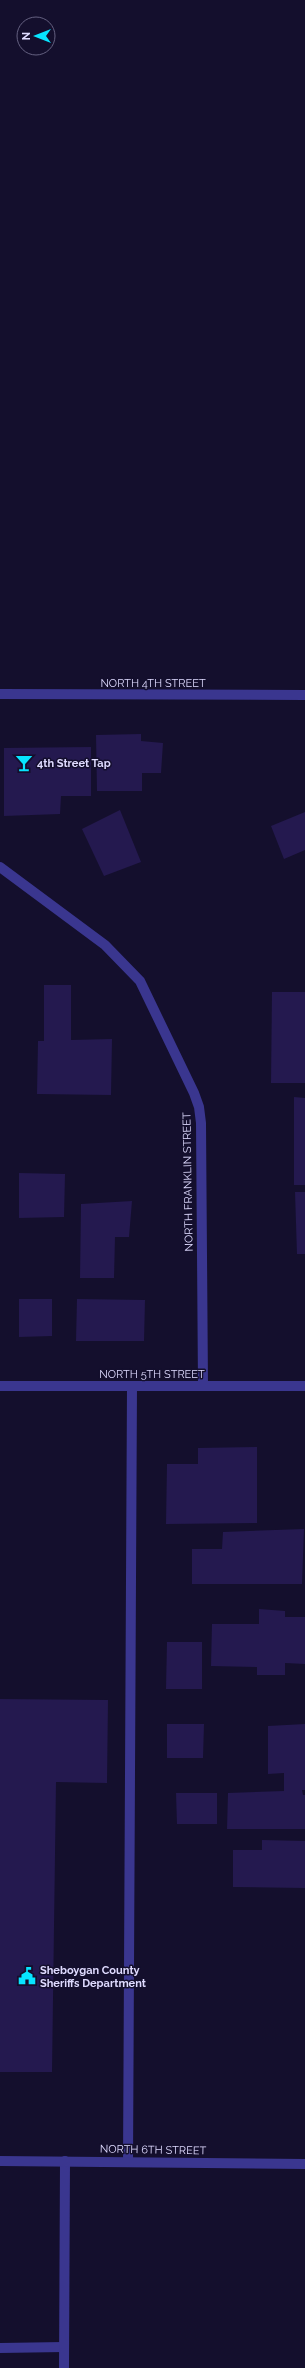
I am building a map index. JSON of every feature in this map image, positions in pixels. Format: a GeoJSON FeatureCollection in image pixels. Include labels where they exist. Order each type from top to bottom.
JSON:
{"type":"FeatureCollection","features":[{"type":"Feature","properties":{"kind":"street","name":"NORTH 4TH STREET"},"geometry":{"type":"LineString","coordinates":[[0,694],[305,695]]}},
{"type":"Feature","properties":{"kind":"street","name":"NORTH FRANKLIN STREET"},"geometry":{"type":"LineString","coordinates":[[0,867],[91,934],[129,968],[150,999],[198,1102],[201,1123],[203,1386]]}},
{"type":"Feature","properties":{"kind":"street","name":"NORTH 5TH STREET"},"geometry":{"type":"LineString","coordinates":[[0,1386],[305,1386]]}},
{"type":"Feature","properties":{"kind":"street"},"geometry":{"type":"LineString","coordinates":[[128,2162],[132,1386]]}},
{"type":"Feature","properties":{"kind":"street","name":"NORTH 6TH STREET"},"geometry":{"type":"LineString","coordinates":[[0,2161],[305,2164]]}},
{"type":"Feature","properties":{"kind":"street"},"geometry":{"type":"LineString","coordinates":[[64,2368],[65,2161]]}},
{"type":"Feature","properties":{"kind":"street"},"geometry":{"type":"LineString","coordinates":[[0,2348],[64,2347]]}},
{"type":"Feature","properties":{"kind":"building"},"geometry":{"type":"Polygon","coordinates":[[[141,734],[141,741],[163,743],[161,773],[142,773],[142,791],[97,791],[96,735],[141,734]]]}},
{"type":"Feature","properties":{"kind":"building"},"geometry":{"type":"Polygon","coordinates":[[[91,747],[91,796],[61,796],[60,814],[4,816],[4,748],[91,747]]]}},
{"type":"Feature","properties":{"kind":"building"},"geometry":{"type":"Polygon","coordinates":[[[120,810],[141,862],[104,876],[82,829],[120,810]]]}},
{"type":"Feature","properties":{"kind":"building"},"geometry":{"type":"Polygon","coordinates":[[[305,812],[305,850],[284,859],[271,826],[305,812]]]}},
{"type":"Feature","properties":{"kind":"building"},"geometry":{"type":"Polygon","coordinates":[[[44,985],[71,985],[71,1040],[112,1039],[111,1095],[37,1094],[38,1041],[44,1041],[44,985]]]}},
{"type":"Feature","properties":{"kind":"building"},"geometry":{"type":"Polygon","coordinates":[[[272,992],[305,992],[305,1083],[271,1083],[272,992]]]}},
{"type":"Feature","properties":{"kind":"building"},"geometry":{"type":"Polygon","coordinates":[[[294,1097],[305,1098],[305,1185],[294,1185],[294,1097]]]}},
{"type":"Feature","properties":{"kind":"building"},"geometry":{"type":"Polygon","coordinates":[[[19,1173],[65,1174],[64,1217],[19,1218],[19,1173]]]}},
{"type":"Feature","properties":{"kind":"building"},"geometry":{"type":"Polygon","coordinates":[[[295,1192],[305,1192],[305,1254],[297,1254],[295,1192]]]}},
{"type":"Feature","properties":{"kind":"building"},"geometry":{"type":"Polygon","coordinates":[[[132,1201],[129,1237],[115,1237],[114,1278],[80,1278],[81,1204],[132,1201]]]}},
{"type":"Feature","properties":{"kind":"building"},"geometry":{"type":"Polygon","coordinates":[[[19,1299],[52,1299],[52,1336],[19,1337],[19,1299]]]}},
{"type":"Feature","properties":{"kind":"building"},"geometry":{"type":"Polygon","coordinates":[[[77,1299],[145,1300],[144,1341],[76,1341],[77,1299]]]}},
{"type":"Feature","properties":{"kind":"building"},"geometry":{"type":"Polygon","coordinates":[[[257,1447],[257,1523],[166,1524],[167,1464],[198,1464],[198,1448],[257,1447]]]}},
{"type":"Feature","properties":{"kind":"building"},"geometry":{"type":"Polygon","coordinates":[[[304,1529],[302,1584],[192,1584],[192,1549],[222,1549],[223,1532],[304,1529]]]}},
{"type":"Feature","properties":{"kind":"building"},"geometry":{"type":"Polygon","coordinates":[[[259,1609],[285,1611],[285,1617],[305,1617],[305,1664],[285,1663],[285,1675],[257,1675],[257,1667],[211,1666],[212,1624],[259,1624],[259,1609]]]}},
{"type":"Feature","properties":{"kind":"building"},"geometry":{"type":"Polygon","coordinates":[[[167,1642],[202,1642],[202,1689],[166,1689],[167,1642]]]}},
{"type":"Feature","properties":{"kind":"building","name":"Sheboygan County Sheriffs Department"},"geometry":{"type":"Polygon","coordinates":[[[0,1699],[108,1700],[107,1783],[56,1782],[52,2072],[0,2072],[0,1699]]]}},
{"type":"Feature","properties":{"kind":"building"},"geometry":{"type":"Polygon","coordinates":[[[167,1724],[204,1724],[203,1758],[167,1758],[167,1724]]]}},
{"type":"Feature","properties":{"kind":"building"},"geometry":{"type":"Polygon","coordinates":[[[305,1724],[305,1790],[302,1790],[303,1795],[305,1795],[305,1829],[227,1829],[228,1793],[284,1791],[284,1773],[268,1774],[268,1726],[305,1724]]]}},
{"type":"Feature","properties":{"kind":"building"},"geometry":{"type":"Polygon","coordinates":[[[176,1793],[217,1793],[217,1824],[177,1824],[176,1793]]]}},
{"type":"Feature","properties":{"kind":"building"},"geometry":{"type":"Polygon","coordinates":[[[262,1840],[305,1841],[305,1888],[233,1887],[233,1850],[262,1850],[262,1840]]]}},
{"type":"Feature","properties":{"kind":"place","name":"4th Street Tap"},"geometry":{"type":"Point","coordinates":[24,763]}},
{"type":"Feature","properties":{"kind":"place","name":"Sheboygan County Sheriffs Department"},"geometry":{"type":"Point","coordinates":[27,1976]}}]}
